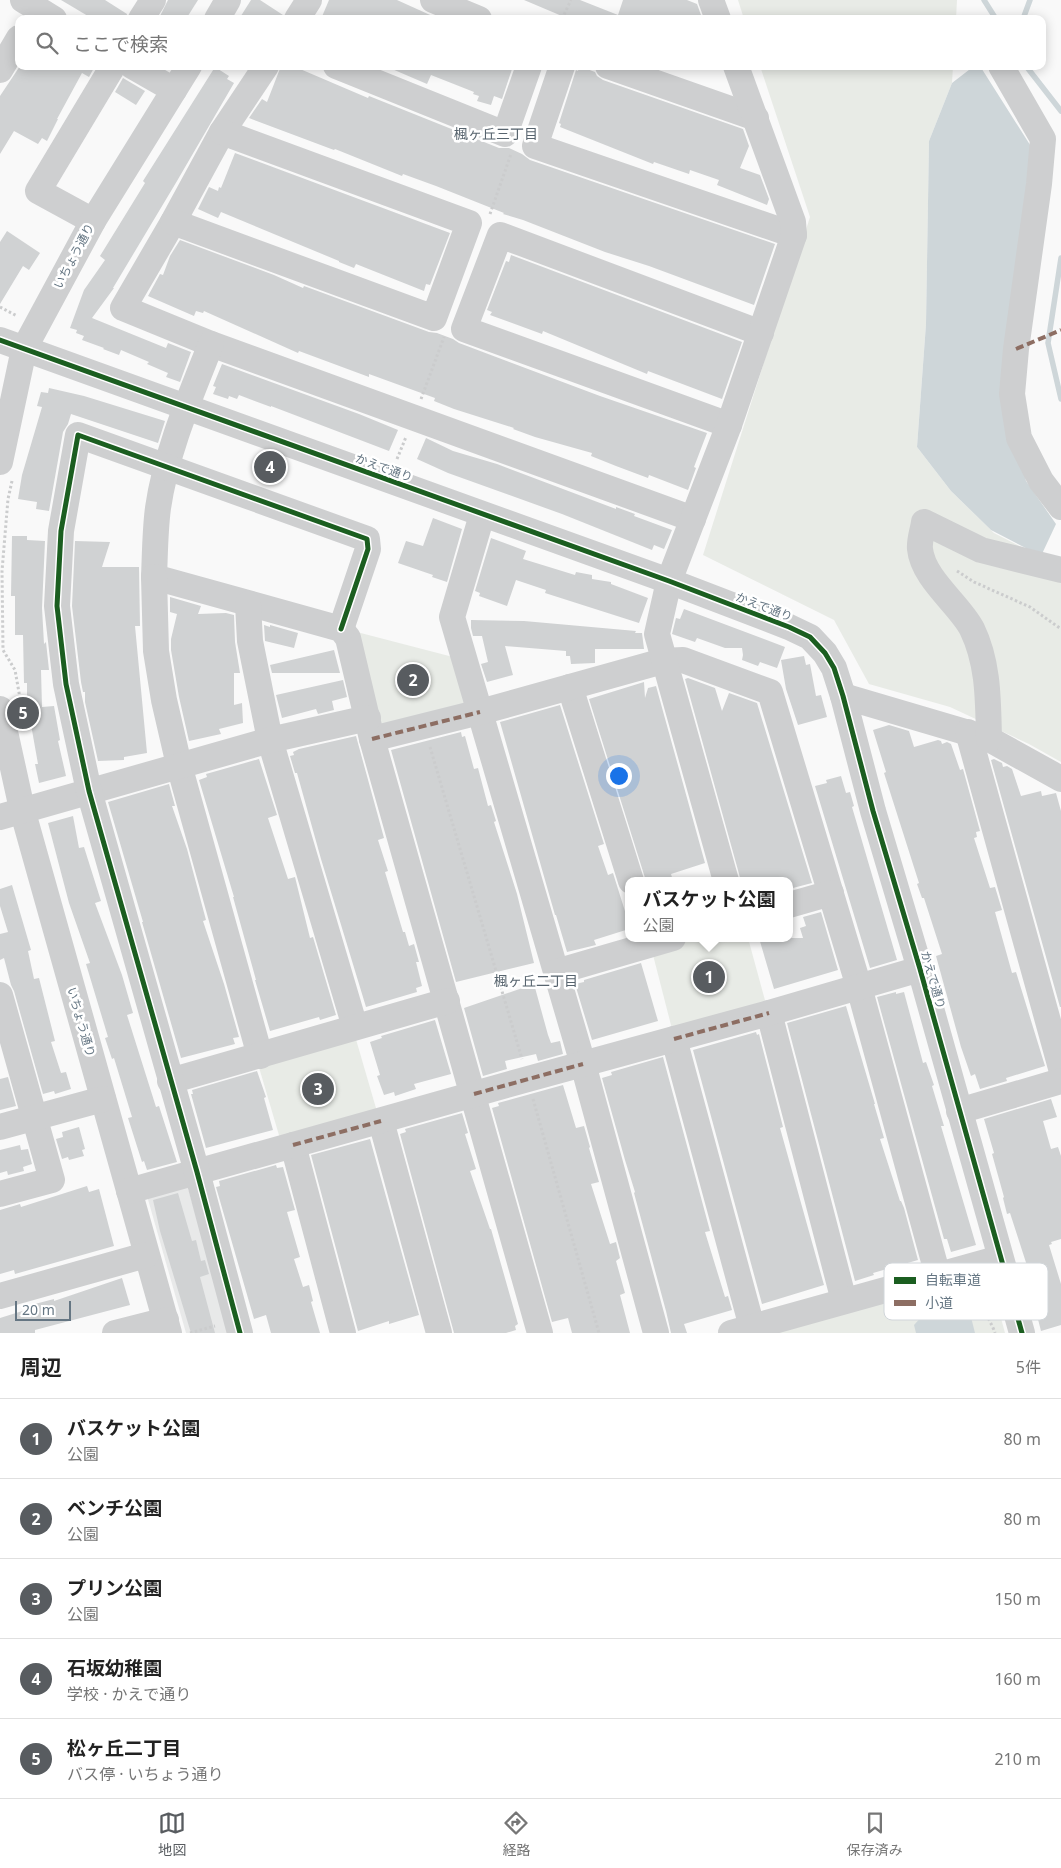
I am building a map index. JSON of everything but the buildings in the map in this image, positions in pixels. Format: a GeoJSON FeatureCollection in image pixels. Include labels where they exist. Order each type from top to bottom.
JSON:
{"type":"FeatureCollection","features":[{"type":"Feature","properties":{"kind":"street"},"geometry":{"type":"LineString","coordinates":[[143,15],[152,0]]}},
{"type":"Feature","properties":{"kind":"street"},"geometry":{"type":"LineString","coordinates":[[219,15],[228,0]]}},
{"type":"Feature","properties":{"kind":"street"},"geometry":{"type":"LineString","coordinates":[[432,0],[470,15]]}},
{"type":"Feature","properties":{"kind":"street"},"geometry":{"type":"LineString","coordinates":[[711,0],[717,15]]}},
{"type":"Feature","properties":{"kind":"street"},"geometry":{"type":"LineString","coordinates":[[0,70],[15,45]]}},
{"type":"Feature","properties":{"kind":"street"},"geometry":{"type":"LineString","coordinates":[[93,221],[38,191],[111,70]]}},
{"type":"Feature","properties":{"kind":"street"},"geometry":{"type":"LineString","coordinates":[[139,70],[174,90]]}},
{"type":"Feature","properties":{"kind":"street","name":"いちょう通り"},"geometry":{"type":"LineString","coordinates":[[0,462],[12,345],[93,221],[186,70]]}},
{"type":"Feature","properties":{"kind":"street"},"geometry":{"type":"LineString","coordinates":[[263,70],[222,132],[123,308],[211,344],[693,519]]}},
{"type":"Feature","properties":{"kind":"street"},"geometry":{"type":"LineString","coordinates":[[346,70],[505,134],[528,70]]}},
{"type":"Feature","properties":{"kind":"street"},"geometry":{"type":"LineString","coordinates":[[561,70],[535,146],[794,236]]}},
{"type":"Feature","properties":{"kind":"street"},"geometry":{"type":"LineString","coordinates":[[619,70],[756,118]]}},
{"type":"Feature","properties":{"kind":"street"},"geometry":{"type":"LineString","coordinates":[[725,877],[657,634],[669,581],[729,425],[794,236],[793,222],[738,70]]}},
{"type":"Feature","properties":{"kind":"street"},"geometry":{"type":"LineString","coordinates":[[1003,70],[1044,138],[1016,349],[1012,394],[1019,438],[1041,481],[1061,507]]}},
{"type":"Feature","properties":{"kind":"street"},"geometry":{"type":"LineString","coordinates":[[173,222],[434,318],[469,224],[222,132]]}},
{"type":"Feature","properties":{"kind":"street"},"geometry":{"type":"LineString","coordinates":[[729,425],[464,329],[500,235],[761,333]]}},
{"type":"Feature","properties":{"kind":"street"},"geometry":{"type":"LineString","coordinates":[[211,344],[186,407],[167,467],[158,509],[154,577],[156,651],[164,700],[179,765],[260,1056]]}},
{"type":"Feature","properties":{"kind":"street","name":"かえで通り"},"geometry":{"type":"LineString","coordinates":[[12,345],[669,581],[789,627],[810,637],[825,653],[834,668],[843,696],[873,811],[920,969],[1001,1263]]}},
{"type":"Feature","properties":{"kind":"street"},"geometry":{"type":"LineString","coordinates":[[230,1329],[197,1172],[89,792],[66,684],[57,606],[61,531],[78,435],[367,539],[368,548],[341,629]]}},
{"type":"Feature","properties":{"kind":"street"},"geometry":{"type":"LineString","coordinates":[[482,515],[452,616],[583,1064],[656,1333]]}},
{"type":"Feature","properties":{"kind":"street"},"geometry":{"type":"LineString","coordinates":[[1060,564],[981,550],[924,522],[920,549],[925,564],[938,587],[971,628],[983,656],[988,690],[979,736],[1061,1068]]}},
{"type":"Feature","properties":{"kind":"street"},"geometry":{"type":"LineString","coordinates":[[154,577],[341,629],[348,638],[370,729],[540,1333]]}},
{"type":"Feature","properties":{"kind":"street"},"geometry":{"type":"LineString","coordinates":[[248,604],[250,641],[270,740],[355,1027]]}},
{"type":"Feature","properties":{"kind":"street"},"geometry":{"type":"LineString","coordinates":[[11,813],[270,740],[370,729],[425,726],[663,661],[683,660],[770,692],[859,987],[934,1263]]}},
{"type":"Feature","properties":{"kind":"street"},"geometry":{"type":"LineString","coordinates":[[570,687],[630,877]]}},
{"type":"Feature","properties":{"kind":"street"},"geometry":{"type":"LineString","coordinates":[[843,696],[979,736],[1061,779]]}},
{"type":"Feature","properties":{"kind":"street","name":"いちょう通り"},"geometry":{"type":"LineString","coordinates":[[0,709],[11,813],[103,1099],[167,1326]]}},
{"type":"Feature","properties":{"kind":"street"},"geometry":{"type":"LineString","coordinates":[[793,904],[831,893]]}},
{"type":"Feature","properties":{"kind":"street"},"geometry":{"type":"LineString","coordinates":[[556,972],[652,942]]}},
{"type":"Feature","properties":{"kind":"street"},"geometry":{"type":"LineString","coordinates":[[129,1191],[769,1013],[920,969]]}},
{"type":"Feature","properties":{"kind":"street"},"geometry":{"type":"LineString","coordinates":[[0,995],[9,1060],[34,1117],[52,1180],[0,1194]]}},
{"type":"Feature","properties":{"kind":"street"},"geometry":{"type":"LineString","coordinates":[[170,1081],[447,1001]]}},
{"type":"Feature","properties":{"kind":"street"},"geometry":{"type":"LineString","coordinates":[[769,1013],[844,1301]]}},
{"type":"Feature","properties":{"kind":"street"},"geometry":{"type":"LineString","coordinates":[[674,1039],[742,1330],[884,1290]]}},
{"type":"Feature","properties":{"kind":"street"},"geometry":{"type":"LineString","coordinates":[[959,1111],[1061,1081]]}},
{"type":"Feature","properties":{"kind":"street"},"geometry":{"type":"LineString","coordinates":[[0,1127],[103,1099]]}},
{"type":"Feature","properties":{"kind":"street"},"geometry":{"type":"LineString","coordinates":[[381,1121],[439,1333]]}},
{"type":"Feature","properties":{"kind":"street"},"geometry":{"type":"LineString","coordinates":[[294,1145],[343,1333]]}},
{"type":"Feature","properties":{"kind":"street"},"geometry":{"type":"LineString","coordinates":[[0,1296],[146,1255]]}},
{"type":"Feature","properties":{"kind":"street"},"geometry":{"type":"LineString","coordinates":[[983,1263],[1000,1258]]}},
{"type":"Feature","properties":{"kind":"street","name":"かえで通り"},"geometry":{"type":"LineString","coordinates":[[1018,1320],[1022,1333]]}},
{"type":"Feature","properties":{"kind":"street"},"geometry":{"type":"LineString","coordinates":[[116,1333],[167,1326]]}},
{"type":"Feature","properties":{"kind":"path"},"geometry":{"type":"LineString","coordinates":[[564,15],[571,0]]}},
{"type":"Feature","properties":{"kind":"path"},"geometry":{"type":"LineString","coordinates":[[953,569],[974,582],[1030,607],[1061,628]]}},
{"type":"Feature","properties":{"kind":"path"},"geometry":{"type":"LineString","coordinates":[[425,726],[431,753],[528,1079],[599,1333]]}},
{"type":"Feature","properties":{"kind":"path"},"geometry":{"type":"LineString","coordinates":[[990,1320],[995,1333]]}},
{"type":"Feature","properties":{"kind":"path"},"geometry":{"type":"LineString","coordinates":[[189,1333],[230,1329]]}},
{"type":"Feature","properties":{"kind":"shaded area"},"geometry":{"type":"Polygon","coordinates":[[[738,0],[957,0],[956,15],[743,15],[738,0]]]}},
{"type":"Feature","properties":{"kind":"shaded area"},"geometry":{"type":"Polygon","coordinates":[[[761,70],[953,70],[952,83],[929,141],[926,324],[917,447],[951,491],[994,533],[1061,567],[1061,762],[1029,744],[950,707],[869,684],[834,620],[703,555],[810,217],[761,70]]]}},
{"type":"Feature","properties":{"kind":"shaded area"},"geometry":{"type":"Polygon","coordinates":[[[969,70],[983,70],[1032,148],[1008,398],[1026,481],[1056,524],[1041,556],[991,530],[951,491],[917,447],[926,324],[929,141],[952,83],[969,70]]]}},
{"type":"Feature","properties":{"kind":"shaded area"},"geometry":{"type":"Polygon","coordinates":[[[353,631],[453,657],[467,704],[380,729],[353,631]]]}},
{"type":"Feature","properties":{"kind":"shaded area"},"geometry":{"type":"Polygon","coordinates":[[[682,942],[749,942],[766,1004],[672,1029],[652,951],[682,942]]]}},
{"type":"Feature","properties":{"kind":"shaded area"},"geometry":{"type":"Polygon","coordinates":[[[355,1036],[378,1115],[281,1142],[258,1064],[355,1036]]]}},
{"type":"Feature","properties":{"kind":"shaded area"},"geometry":{"type":"Polygon","coordinates":[[[187,1185],[230,1333],[186,1333],[147,1196],[187,1185]]]}},
{"type":"Feature","properties":{"kind":"shaded area"},"geometry":{"type":"Polygon","coordinates":[[[884,1299],[884,1320],[1001,1320],[1005,1333],[762,1333],[884,1299]]]}},
{"type":"Feature","properties":{"kind":"shaded area"},"geometry":{"type":"Polygon","coordinates":[[[919,1320],[972,1320],[975,1333],[916,1333],[914,1325],[919,1320]]]}},
{"type":"Feature","properties":{"kind":"waterway"},"geometry":{"type":"LineString","coordinates":[[984,0],[993,15]]}},
{"type":"Feature","properties":{"kind":"waterway"},"geometry":{"type":"LineString","coordinates":[[1024,15],[1030,0]]}},
{"type":"Feature","properties":{"kind":"waterway"},"geometry":{"type":"LineString","coordinates":[[1029,70],[1061,111]]}},
{"type":"Feature","properties":{"kind":"waterway"},"geometry":{"type":"LineString","coordinates":[[1061,258],[1048,343],[1061,399]]}},
{"type":"Feature","properties":{"kind":"marked path"},"geometry":{"type":"LineString","coordinates":[[1016,349],[1061,330]]}},
{"type":"Feature","properties":{"kind":"marked path"},"geometry":{"type":"LineString","coordinates":[[372,739],[480,712]]}},
{"type":"Feature","properties":{"kind":"marked path"},"geometry":{"type":"LineString","coordinates":[[674,1039],[769,1013]]}},
{"type":"Feature","properties":{"kind":"marked path"},"geometry":{"type":"LineString","coordinates":[[474,1094],[583,1064]]}},
{"type":"Feature","properties":{"kind":"marked path"},"geometry":{"type":"LineString","coordinates":[[293,1145],[381,1121]]}},
{"type":"Feature","properties":{"kind":"cycle path"},"geometry":{"type":"LineString","coordinates":[[0,340],[669,581],[789,627],[810,637],[825,653],[834,668],[843,696],[873,811],[920,969],[1002,1263]]}},
{"type":"Feature","properties":{"kind":"cycle path"},"geometry":{"type":"LineString","coordinates":[[240,1333],[197,1172],[89,791],[66,684],[57,606],[61,531],[78,435],[367,539],[368,549],[341,629]]}},
{"type":"Feature","properties":{"kind":"cycle path"},"geometry":{"type":"LineString","coordinates":[[1018,1320],[1022,1333]]}},
{"type":"Feature","properties":{"kind":"place","name":"石坂幼稚園"},"geometry":{"type":"Point","coordinates":[270,467]}},
{"type":"Feature","properties":{"kind":"place","name":"ベンチ公園"},"geometry":{"type":"Point","coordinates":[413,680]}},
{"type":"Feature","properties":{"kind":"place","name":"松ヶ丘二丁目"},"geometry":{"type":"Point","coordinates":[23,713]}},
{"type":"Feature","properties":{"kind":"place","name":"バスケット公園"},"geometry":{"type":"Point","coordinates":[709,977]}},
{"type":"Feature","properties":{"kind":"place","name":"プリン公園"},"geometry":{"type":"Point","coordinates":[318,1089]}},
{"type":"Feature","properties":{"kind":"district","name":"楓ヶ丘三丁目"},"geometry":{"type":"Point","coordinates":[496,134]}},
{"type":"Feature","properties":{"kind":"district","name":"楓ヶ丘二丁目"},"geometry":{"type":"Point","coordinates":[536,981]}}]}
